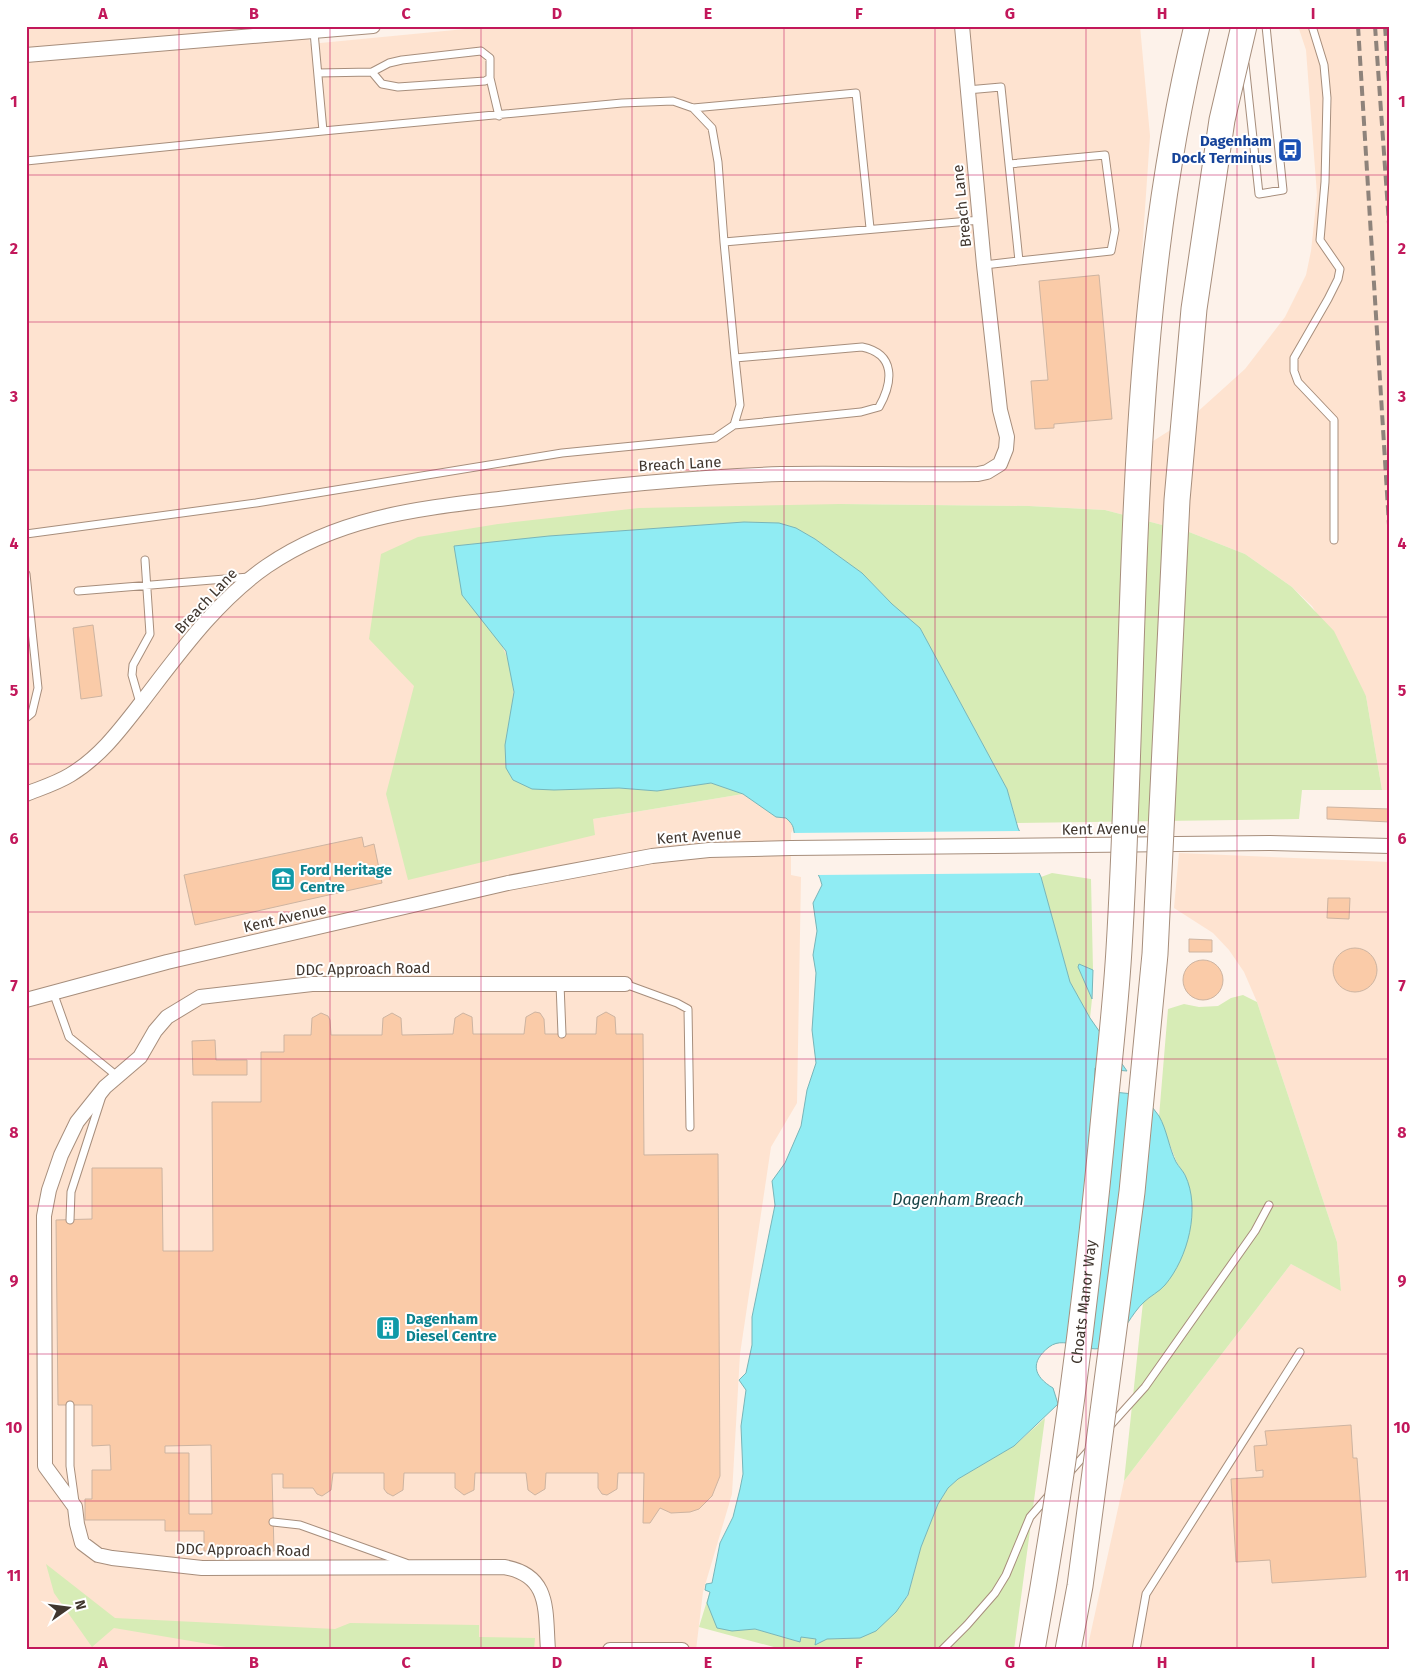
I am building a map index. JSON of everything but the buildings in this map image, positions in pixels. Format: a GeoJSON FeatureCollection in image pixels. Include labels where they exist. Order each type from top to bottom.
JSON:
{"type":"FeatureCollection","features":[{"type":"Feature","properties":{"kind":"highway","name":"Choats Manor Way"},"geometry":{"type":"LineString","coordinates":[[1032,1650],[1075,1376],[1097,1189],[1119,952],[1142,393],[1160,217],[1175,126],[1197,26]]}},
{"type":"Feature","properties":{"kind":"highway"},"geometry":{"type":"LineString","coordinates":[[1068,1650],[1080,1586],[1132,1192],[1155,954],[1178,500],[1194,309],[1222,120],[1242,26]]}},
{"type":"Feature","properties":{"kind":"street"},"geometry":{"type":"LineString","coordinates":[[26,55],[373,26]]}},
{"type":"Feature","properties":{"kind":"street","name":"Breach Lane"},"geometry":{"type":"LineString","coordinates":[[26,794],[70,776],[108,744],[226,600],[252,577],[269,564],[318,537],[341,528],[388,514],[634,482],[778,474],[970,474],[987,472],[1000,464],[1006,449],[1007,437],[1000,410],[984,265],[962,26]]}},
{"type":"Feature","properties":{"kind":"street","name":"Kent Avenue"},"geometry":{"type":"LineString","coordinates":[[26,1000],[168,962],[518,881],[652,856],[709,850],[791,848],[1269,843],[1390,846]]}},
{"type":"Feature","properties":{"kind":"street","name":"DDC Approach Road"},"geometry":{"type":"LineString","coordinates":[[548,1650],[543,1597],[539,1588],[526,1572],[504,1567],[202,1568],[112,1558],[98,1555],[82,1543],[75,1507],[45,1466],[44,1216],[49,1190],[60,1155],[77,1122],[105,1086],[140,1057],[155,1031],[168,1017],[200,997],[312,984],[625,984]]}},
{"type":"Feature","properties":{"kind":"street"},"geometry":{"type":"LineString","coordinates":[[610,1650],[682,1650]]}},
{"type":"Feature","properties":{"kind":"lane"},"geometry":{"type":"LineString","coordinates":[[1242,26],[1259,194],[1283,190],[1266,26]]}},
{"type":"Feature","properties":{"kind":"lane"},"geometry":{"type":"LineString","coordinates":[[1312,26],[1324,65],[1326,98],[1325,182],[1320,240],[1340,269],[1338,279],[1328,299],[1294,358],[1294,371],[1298,382],[1334,420],[1334,540]]}},
{"type":"Feature","properties":{"kind":"lane"},"geometry":{"type":"LineString","coordinates":[[314,32],[323,131]]}},
{"type":"Feature","properties":{"kind":"lane"},"geometry":{"type":"LineString","coordinates":[[318,72],[372,72],[389,63],[402,60],[481,51],[490,58],[490,78],[499,116]]}},
{"type":"Feature","properties":{"kind":"lane"},"geometry":{"type":"LineString","coordinates":[[372,72],[382,84],[398,87],[485,81],[490,78]]}},
{"type":"Feature","properties":{"kind":"lane"},"geometry":{"type":"LineString","coordinates":[[967,90],[1001,87],[1019,261]]}},
{"type":"Feature","properties":{"kind":"lane"},"geometry":{"type":"LineString","coordinates":[[26,161],[323,131],[673,101],[693,108],[856,93],[870,228]]}},
{"type":"Feature","properties":{"kind":"lane"},"geometry":{"type":"LineString","coordinates":[[693,108],[712,128],[718,162],[740,405],[734,425]]}},
{"type":"Feature","properties":{"kind":"lane"},"geometry":{"type":"LineString","coordinates":[[984,265],[1111,251],[1115,230],[1104,155],[1009,164]]}},
{"type":"Feature","properties":{"kind":"lane"},"geometry":{"type":"LineString","coordinates":[[724,242],[981,220]]}},
{"type":"Feature","properties":{"kind":"lane"},"geometry":{"type":"LineString","coordinates":[[26,534],[256,503],[562,454],[715,438],[734,425],[861,412],[879,407],[886,394],[890,377],[884,360],[874,350],[862,347],[735,358]]}},
{"type":"Feature","properties":{"kind":"lane"},"geometry":{"type":"LineString","coordinates":[[140,703],[132,674],[133,665],[150,634],[145,560]]}},
{"type":"Feature","properties":{"kind":"lane"},"geometry":{"type":"LineString","coordinates":[[26,574],[38,688],[32,713],[26,718]]}},
{"type":"Feature","properties":{"kind":"lane"},"geometry":{"type":"LineString","coordinates":[[78,591],[252,577]]}},
{"type":"Feature","properties":{"kind":"lane"},"geometry":{"type":"LineString","coordinates":[[560,984],[562,1034]]}},
{"type":"Feature","properties":{"kind":"lane"},"geometry":{"type":"LineString","coordinates":[[625,984],[688,1009],[690,1127]]}},
{"type":"Feature","properties":{"kind":"lane"},"geometry":{"type":"LineString","coordinates":[[52,992],[69,1037],[117,1076]]}},
{"type":"Feature","properties":{"kind":"lane"},"geometry":{"type":"LineString","coordinates":[[70,1220],[71,1192],[105,1086]]}},
{"type":"Feature","properties":{"kind":"lane"},"geometry":{"type":"LineString","coordinates":[[942,1650],[995,1593],[1006,1575],[1030,1517],[1145,1387],[1255,1231],[1269,1205]]}},
{"type":"Feature","properties":{"kind":"lane"},"geometry":{"type":"LineString","coordinates":[[1136,1650],[1146,1594],[1300,1352]]}},
{"type":"Feature","properties":{"kind":"lane"},"geometry":{"type":"LineString","coordinates":[[70,1405],[70,1466],[75,1507]]}},
{"type":"Feature","properties":{"kind":"lane"},"geometry":{"type":"LineString","coordinates":[[273,1522],[300,1525],[417,1567]]}},
{"type":"Feature","properties":{"kind":"shaded area"},"geometry":{"type":"Polygon","coordinates":[[[26,26],[308,26],[310,44],[496,26],[1140,26],[1150,136],[1128,457],[1194,415],[1245,369],[1285,317],[1306,275],[1311,251],[1317,195],[1306,50],[1298,26],[1390,26],[1390,790],[1382,790],[1366,696],[1312,606],[1292,587],[1245,554],[1189,532],[1105,510],[1029,506],[841,504],[459,820],[593,819],[743,794],[776,817],[786,818],[795,826],[791,833],[791,875],[801,877],[797,1103],[771,1147],[740,1354],[732,1494],[703,1592],[696,1650],[26,1650],[26,26]]]}},
{"type":"Feature","properties":{"kind":"shaded area"},"geometry":{"type":"Polygon","coordinates":[[[1179,853],[1390,862],[1390,1650],[1087,1650],[1124,1481],[1291,1264],[1341,1290],[1337,1242],[1257,1002],[1244,972],[1229,950],[1213,933],[1174,908],[1179,853]]]}},
{"type":"Feature","properties":{"kind":"green space"},"geometry":{"type":"Polygon","coordinates":[[[841,504],[1029,506],[1105,510],[1189,532],[1245,554],[1292,587],[1334,631],[1366,696],[1382,790],[1302,790],[1299,819],[1017,823],[1007,789],[920,628],[892,604],[862,573],[815,539],[796,528],[779,523],[744,522],[549,536],[454,546],[504,650],[511,671],[513,693],[505,748],[508,769],[513,780],[554,790],[619,788],[657,791],[711,783],[743,794],[593,819],[595,835],[408,880],[386,794],[414,686],[369,639],[381,554],[418,537],[498,524],[639,508],[841,504]]]}},
{"type":"Feature","properties":{"kind":"green space"},"geometry":{"type":"Polygon","coordinates":[[[1052,873],[1091,879],[1093,970],[1079,964],[1078,967],[1092,999],[1090,1018],[1070,982],[1041,877],[1052,873]]]}},
{"type":"Feature","properties":{"kind":"green space"},"geometry":{"type":"Polygon","coordinates":[[[1243,995],[1257,1002],[1337,1242],[1341,1291],[1291,1264],[1124,1481],[1143,1302],[1164,1286],[1186,1176],[1177,1163],[1159,1117],[1168,1009],[1184,1004],[1199,1007],[1218,1006],[1231,998],[1243,995]]]}},
{"type":"Feature","properties":{"kind":"green space"},"geometry":{"type":"Polygon","coordinates":[[[1045,1418],[1014,1650],[785,1650],[699,1627],[710,1591],[755,1629],[800,1642],[801,1636],[816,1639],[816,1644],[827,1639],[846,1639],[876,1631],[908,1596],[921,1547],[938,1504],[948,1488],[958,1479],[1014,1446],[1045,1418]]]}},
{"type":"Feature","properties":{"kind":"green space"},"geometry":{"type":"Polygon","coordinates":[[[46,1564],[115,1618],[335,1629],[350,1623],[479,1625],[479,1637],[535,1638],[534,1650],[244,1650],[114,1628],[92,1647],[54,1593],[46,1564]]]}},
{"type":"Feature","properties":{"kind":"water","name":"Dagenham Breach"},"geometry":{"type":"Polygon","coordinates":[[[744,522],[779,523],[796,528],[815,539],[862,573],[892,604],[920,628],[1007,789],[1018,828],[1041,877],[1070,982],[1090,1018],[1127,1071],[1095,1068],[1094,1090],[1143,1095],[1162,1121],[1176,1162],[1185,1175],[1190,1188],[1192,1202],[1190,1232],[1186,1247],[1173,1274],[1163,1287],[1139,1307],[1115,1340],[1103,1348],[1095,1349],[1056,1343],[1049,1347],[1039,1358],[1036,1369],[1038,1374],[1041,1379],[1053,1388],[1058,1404],[1014,1446],[958,1479],[948,1488],[938,1504],[921,1547],[908,1595],[896,1612],[876,1631],[860,1638],[827,1639],[815,1645],[816,1639],[801,1637],[800,1642],[755,1629],[732,1631],[717,1628],[707,1603],[710,1592],[705,1590],[706,1584],[712,1583],[720,1543],[733,1517],[743,1474],[741,1426],[746,1390],[739,1380],[746,1373],[752,1345],[752,1317],[775,1205],[772,1181],[785,1163],[801,1126],[807,1090],[816,1063],[812,1030],[816,973],[813,955],[817,931],[813,903],[822,885],[814,867],[796,839],[793,826],[786,818],[776,817],[743,794],[711,783],[657,791],[619,788],[554,790],[532,789],[513,780],[506,768],[505,745],[514,692],[506,651],[462,595],[454,546],[549,536],[744,522]]]}},
{"type":"Feature","properties":{"kind":"water"},"geometry":{"type":"Polygon","coordinates":[[[1079,964],[1093,970],[1092,999],[1078,967],[1079,964]]]}},
{"type":"Feature","properties":{"kind":"pier"},"geometry":{"type":"Polygon","coordinates":[[[1022,831],[1041,873],[816,875],[793,839],[793,833],[1022,831]]]}},
{"type":"Feature","properties":{"kind":"railway"},"geometry":{"type":"LineString","coordinates":[[1358,26],[1390,541]]}},
{"type":"Feature","properties":{"kind":"railway"},"geometry":{"type":"LineString","coordinates":[[1375,26],[1390,238]]}},
{"type":"Feature","properties":{"kind":"railway"},"geometry":{"type":"LineString","coordinates":[[1385,26],[1390,101]]}},
{"type":"Feature","properties":{"kind":"place","name":"Dagenham Dock Terminus"},"geometry":{"type":"Point","coordinates":[1290,150]}},
{"type":"Feature","properties":{"kind":"place","name":"Ford Heritage Centre"},"geometry":{"type":"Point","coordinates":[283,879]}},
{"type":"Feature","properties":{"kind":"place","name":"Dagenham Diesel Centre"},"geometry":{"type":"Point","coordinates":[388,1328]}}]}
